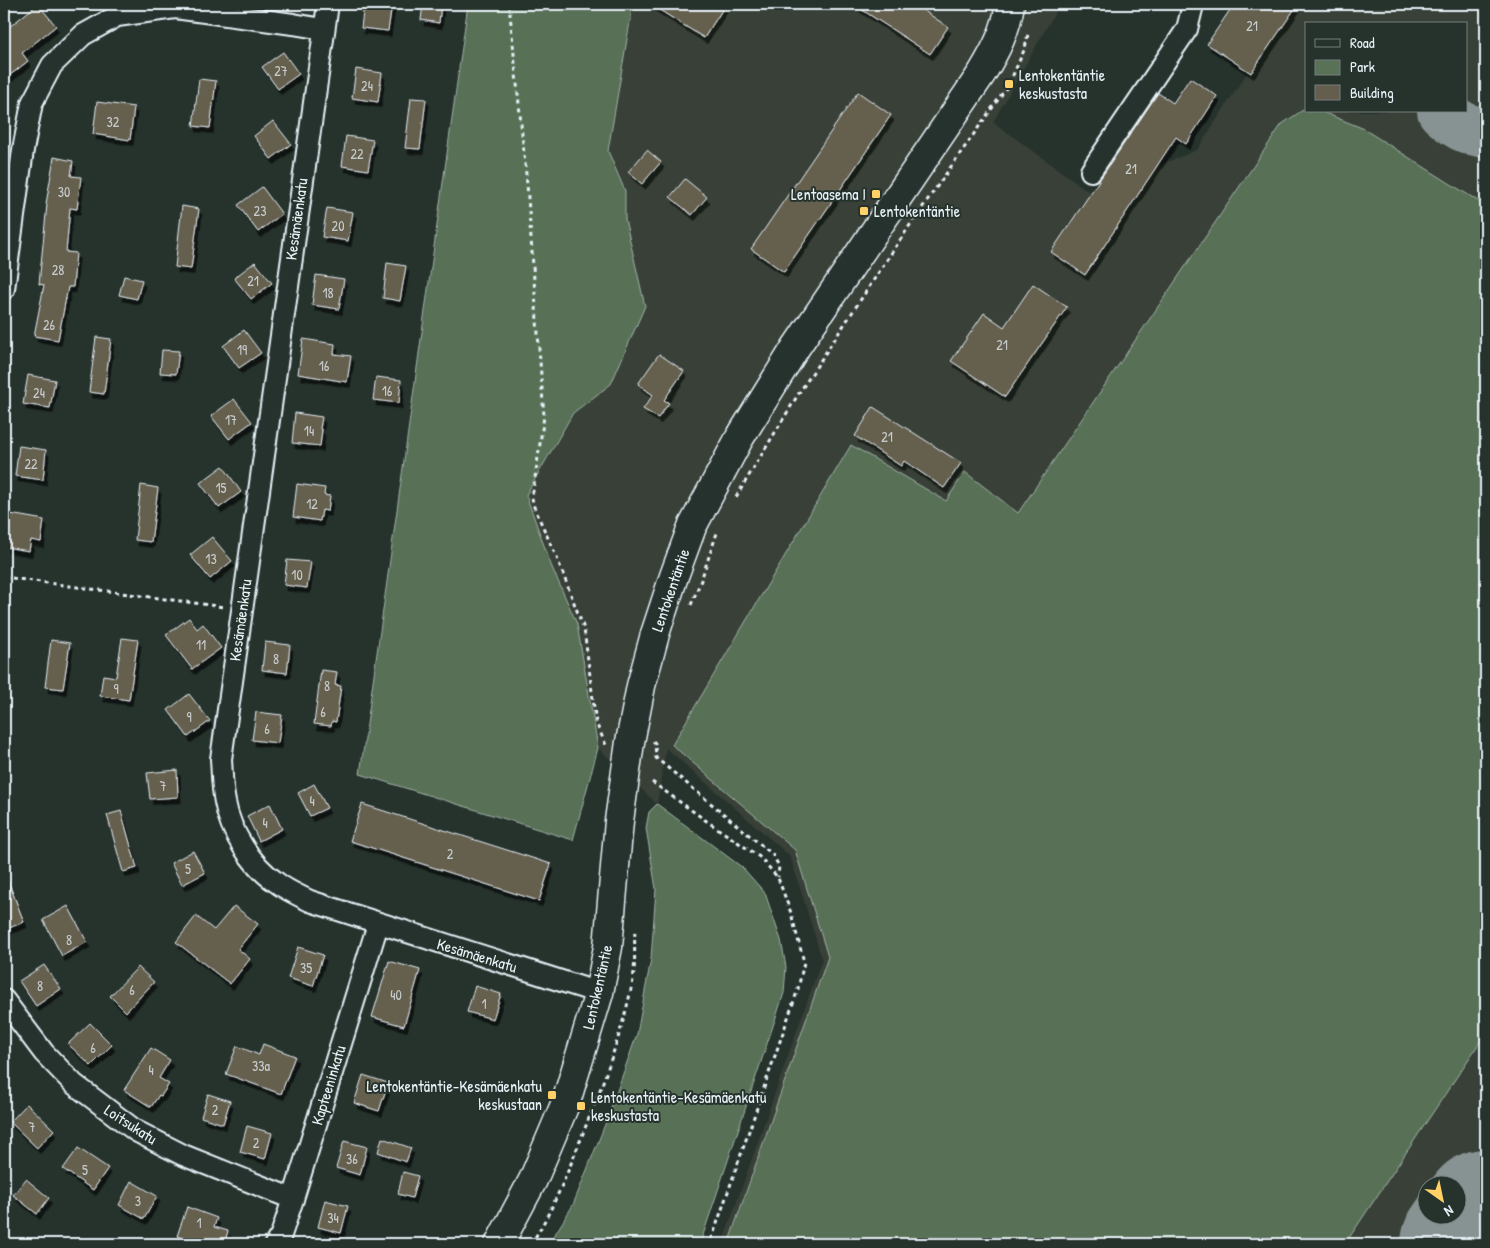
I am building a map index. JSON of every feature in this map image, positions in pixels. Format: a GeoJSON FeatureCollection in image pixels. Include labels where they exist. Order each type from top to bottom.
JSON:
{"type":"FeatureCollection","features":[{"type":"Feature","properties":{"kind":"street","name":"Kesämäenkatu"},"geometry":{"type":"LineString","coordinates":[[328,4],[221,759],[225,803],[234,828],[247,853],[260,869],[276,883],[310,901],[599,993]]}},
{"type":"Feature","properties":{"kind":"street","name":"Lentokentäntie"},"geometry":{"type":"LineString","coordinates":[[499,1244],[533,1180],[566,1102],[599,993],[608,946],[619,821],[630,742],[658,626],[692,527],[739,439],[796,348],[982,73],[998,45],[1007,21],[1010,4]]}},
{"type":"Feature","properties":{"kind":"street"},"geometry":{"type":"LineString","coordinates":[[1091,171],[1186,30],[1192,9],[1191,4]]}},
{"type":"Feature","properties":{"kind":"street"},"geometry":{"type":"LineString","coordinates":[[4,288],[23,150],[32,103],[52,65],[83,35],[116,16],[174,8],[293,24],[323,30]]}},
{"type":"Feature","properties":{"kind":"street","name":"Kapteeninkatu"},"geometry":{"type":"LineString","coordinates":[[275,1244],[281,1235],[378,924]]}},
{"type":"Feature","properties":{"kind":"street","name":"Loitsukatu"},"geometry":{"type":"LineString","coordinates":[[4,1000],[44,1053],[74,1084],[136,1130],[183,1155],[292,1199]]}},
{"type":"Feature","properties":{"kind":"path"},"geometry":{"type":"LineString","coordinates":[[509,4],[527,184],[544,416],[532,498],[534,508],[557,558],[584,629],[596,723],[609,749]]}},
{"type":"Feature","properties":{"kind":"path"},"geometry":{"type":"LineString","coordinates":[[735,499],[799,393],[910,225],[1009,84],[1025,48],[1029,30]]}},
{"type":"Feature","properties":{"kind":"path"},"geometry":{"type":"LineString","coordinates":[[689,609],[719,527]]}},
{"type":"Feature","properties":{"kind":"path"},"geometry":{"type":"LineString","coordinates":[[4,577],[242,610]]}},
{"type":"Feature","properties":{"kind":"path"},"geometry":{"type":"LineString","coordinates":[[650,738],[656,743],[656,758],[772,854],[780,866],[778,878]]}},
{"type":"Feature","properties":{"kind":"path"},"geometry":{"type":"LineString","coordinates":[[652,782],[761,858],[778,878],[791,913],[804,962],[798,989],[710,1244]]}},
{"type":"Feature","properties":{"kind":"path"},"geometry":{"type":"LineString","coordinates":[[531,1244],[539,1232],[568,1173],[602,1086],[633,983],[635,922]]}},
{"type":"Feature","properties":{"kind":"shaded area"},"geometry":{"type":"Polygon","coordinates":[[[633,4],[1060,4],[993,122],[1091,193],[1197,150],[1292,4],[1486,4],[1486,1244],[722,1244],[822,959],[790,856],[666,748],[657,804],[598,748],[577,624],[551,565],[526,495],[573,413],[611,384],[625,219],[625,191],[608,151],[633,4]]]}},
{"type":"Feature","properties":{"kind":"green space"},"geometry":{"type":"Polygon","coordinates":[[[468,4],[633,4],[608,151],[625,191],[625,219],[645,306],[611,384],[573,413],[526,495],[551,565],[577,624],[598,748],[573,840],[360,774],[468,4]]]}},
{"type":"Feature","properties":{"kind":"green space"},"geometry":{"type":"Polygon","coordinates":[[[1305,109],[1305,112],[1322,112],[1362,128],[1486,206],[1486,1033],[1345,1244],[728,1244],[828,957],[795,850],[672,745],[851,445],[946,501],[965,472],[1018,513],[1282,124],[1305,109]]]}},
{"type":"Feature","properties":{"kind":"green space"},"geometry":{"type":"Polygon","coordinates":[[[657,804],[743,868],[765,893],[781,940],[786,967],[784,993],[700,1244],[549,1244],[573,1205],[606,1122],[637,1034],[651,959],[656,889],[646,828],[649,812],[657,804]]]}},
{"type":"Feature","properties":{"kind":"building"},"geometry":{"type":"Polygon","coordinates":[[[38,4],[56,26],[22,53],[28,61],[4,80],[4,31],[38,4]]]}},
{"type":"Feature","properties":{"kind":"building"},"geometry":{"type":"Polygon","coordinates":[[[364,4],[392,4],[388,31],[361,28],[364,4]]]}},
{"type":"Feature","properties":{"kind":"building"},"geometry":{"type":"Polygon","coordinates":[[[423,4],[441,4],[439,23],[421,20],[423,4]]]}},
{"type":"Feature","properties":{"kind":"building"},"geometry":{"type":"Polygon","coordinates":[[[650,4],[726,4],[704,38],[650,4]]]}},
{"type":"Feature","properties":{"kind":"building"},"geometry":{"type":"Polygon","coordinates":[[[853,4],[914,4],[948,27],[930,54],[853,4]]]}},
{"type":"Feature","properties":{"kind":"building"},"geometry":{"type":"Polygon","coordinates":[[[1234,4],[1298,4],[1251,73],[1207,44],[1234,4]]]}},
{"type":"Feature","properties":{"kind":"building"},"geometry":{"type":"Polygon","coordinates":[[[283,52],[299,74],[278,89],[262,67],[283,52]]]}},
{"type":"Feature","properties":{"kind":"building"},"geometry":{"type":"Polygon","coordinates":[[[356,69],[382,73],[378,102],[352,98],[356,69]]]}},
{"type":"Feature","properties":{"kind":"building"},"geometry":{"type":"Polygon","coordinates":[[[1190,78],[1217,96],[1186,144],[1176,137],[1085,275],[1051,252],[1158,93],[1173,103],[1190,78]]]}},
{"type":"Feature","properties":{"kind":"building"},"geometry":{"type":"Polygon","coordinates":[[[199,79],[216,81],[210,128],[193,126],[199,79]]]}},
{"type":"Feature","properties":{"kind":"building"},"geometry":{"type":"Polygon","coordinates":[[[858,92],[891,115],[784,272],[751,249],[858,92]]]}},
{"type":"Feature","properties":{"kind":"building"},"geometry":{"type":"Polygon","coordinates":[[[411,98],[426,99],[420,149],[405,148],[411,98]]]}},
{"type":"Feature","properties":{"kind":"building"},"geometry":{"type":"Polygon","coordinates":[[[97,102],[134,107],[130,140],[93,134],[97,102]]]}},
{"type":"Feature","properties":{"kind":"building"},"geometry":{"type":"Polygon","coordinates":[[[273,121],[291,144],[271,159],[254,136],[273,121]]]}},
{"type":"Feature","properties":{"kind":"building"},"geometry":{"type":"Polygon","coordinates":[[[346,136],[373,140],[368,170],[342,166],[346,136]]]}},
{"type":"Feature","properties":{"kind":"building"},"geometry":{"type":"Polygon","coordinates":[[[647,150],[661,162],[642,184],[628,172],[647,150]]]}},
{"type":"Feature","properties":{"kind":"building"},"geometry":{"type":"Polygon","coordinates":[[[54,157],[73,161],[71,176],[81,177],[77,209],[70,208],[66,252],[76,253],[73,287],[68,287],[58,340],[34,336],[44,285],[39,284],[46,204],[54,157]]]}},
{"type":"Feature","properties":{"kind":"building"},"geometry":{"type":"Polygon","coordinates":[[[685,179],[707,197],[692,215],[670,197],[685,179]]]}},
{"type":"Feature","properties":{"kind":"building"},"geometry":{"type":"Polygon","coordinates":[[[262,187],[282,214],[258,232],[238,205],[262,187]]]}},
{"type":"Feature","properties":{"kind":"building"},"geometry":{"type":"Polygon","coordinates":[[[182,206],[199,209],[191,269],[175,267],[182,206]]]}},
{"type":"Feature","properties":{"kind":"building"},"geometry":{"type":"Polygon","coordinates":[[[327,208],[353,212],[348,241],[322,237],[327,208]]]}},
{"type":"Feature","properties":{"kind":"building"},"geometry":{"type":"Polygon","coordinates":[[[255,262],[272,283],[251,299],[234,278],[255,262]]]}},
{"type":"Feature","properties":{"kind":"building"},"geometry":{"type":"Polygon","coordinates":[[[387,263],[406,266],[400,301],[383,298],[387,263]]]}},
{"type":"Feature","properties":{"kind":"building"},"geometry":{"type":"Polygon","coordinates":[[[316,275],[344,279],[339,309],[312,305],[316,275]]]}},
{"type":"Feature","properties":{"kind":"building"},"geometry":{"type":"Polygon","coordinates":[[[124,276],[142,280],[137,299],[119,295],[124,276]]]}},
{"type":"Feature","properties":{"kind":"building"},"geometry":{"type":"Polygon","coordinates":[[[1033,284],[1067,307],[1005,397],[951,361],[984,313],[1004,327],[1033,284]]]}},
{"type":"Feature","properties":{"kind":"building"},"geometry":{"type":"Polygon","coordinates":[[[244,330],[261,353],[239,368],[223,346],[244,330]]]}},
{"type":"Feature","properties":{"kind":"building"},"geometry":{"type":"Polygon","coordinates":[[[96,337],[111,339],[104,394],[89,392],[96,337]]]}},
{"type":"Feature","properties":{"kind":"building"},"geometry":{"type":"Polygon","coordinates":[[[303,339],[335,344],[334,354],[351,356],[347,382],[298,374],[303,339]]]}},
{"type":"Feature","properties":{"kind":"building"},"geometry":{"type":"Polygon","coordinates":[[[162,350],[179,351],[176,374],[160,373],[162,350]]]}},
{"type":"Feature","properties":{"kind":"building"},"geometry":{"type":"Polygon","coordinates":[[[659,354],[684,371],[664,400],[669,403],[658,418],[643,409],[653,395],[638,384],[659,354]]]}},
{"type":"Feature","properties":{"kind":"building"},"geometry":{"type":"Polygon","coordinates":[[[28,375],[55,380],[50,408],[23,404],[28,375]]]}},
{"type":"Feature","properties":{"kind":"building"},"geometry":{"type":"Polygon","coordinates":[[[376,377],[401,380],[399,403],[373,400],[376,377]]]}},
{"type":"Feature","properties":{"kind":"building"},"geometry":{"type":"Polygon","coordinates":[[[234,399],[252,422],[229,439],[211,416],[234,399]]]}},
{"type":"Feature","properties":{"kind":"building"},"geometry":{"type":"Polygon","coordinates":[[[873,407],[961,463],[944,488],[904,461],[901,466],[855,436],[873,407]]]}},
{"type":"Feature","properties":{"kind":"building"},"geometry":{"type":"Polygon","coordinates":[[[295,413],[322,417],[320,446],[292,443],[295,413]]]}},
{"type":"Feature","properties":{"kind":"building"},"geometry":{"type":"Polygon","coordinates":[[[19,446],[46,450],[43,480],[15,476],[19,446]]]}},
{"type":"Feature","properties":{"kind":"building"},"geometry":{"type":"Polygon","coordinates":[[[223,466],[241,492],[219,508],[200,483],[223,466]]]}},
{"type":"Feature","properties":{"kind":"building"},"geometry":{"type":"Polygon","coordinates":[[[297,484],[325,488],[324,495],[330,496],[328,511],[322,510],[320,521],[293,517],[297,484]]]}},
{"type":"Feature","properties":{"kind":"building"},"geometry":{"type":"Polygon","coordinates":[[[141,485],[158,488],[151,542],[135,540],[141,485]]]}},
{"type":"Feature","properties":{"kind":"building"},"geometry":{"type":"Polygon","coordinates":[[[10,514],[44,520],[41,542],[31,540],[29,551],[5,547],[10,514]]]}},
{"type":"Feature","properties":{"kind":"building"},"geometry":{"type":"Polygon","coordinates":[[[212,537],[232,561],[210,579],[190,555],[212,537]]]}},
{"type":"Feature","properties":{"kind":"building"},"geometry":{"type":"Polygon","coordinates":[[[287,560],[311,562],[307,588],[284,585],[287,560]]]}},
{"type":"Feature","properties":{"kind":"building"},"geometry":{"type":"Polygon","coordinates":[[[189,618],[197,629],[203,624],[221,648],[192,669],[166,635],[189,618]]]}},
{"type":"Feature","properties":{"kind":"building"},"geometry":{"type":"Polygon","coordinates":[[[122,638],[138,640],[129,700],[100,696],[103,675],[116,677],[122,638]]]}},
{"type":"Feature","properties":{"kind":"building"},"geometry":{"type":"Polygon","coordinates":[[[51,640],[70,643],[63,689],[45,687],[51,640]]]}},
{"type":"Feature","properties":{"kind":"building"},"geometry":{"type":"Polygon","coordinates":[[[265,642],[290,645],[287,673],[262,670],[265,642]]]}},
{"type":"Feature","properties":{"kind":"building"},"geometry":{"type":"Polygon","coordinates":[[[321,670],[337,672],[335,685],[341,686],[336,722],[332,721],[331,726],[314,724],[321,670]]]}},
{"type":"Feature","properties":{"kind":"building"},"geometry":{"type":"Polygon","coordinates":[[[189,694],[210,721],[188,737],[168,710],[189,694]]]}},
{"type":"Feature","properties":{"kind":"building"},"geometry":{"type":"Polygon","coordinates":[[[256,712],[282,715],[278,743],[252,740],[256,712]]]}},
{"type":"Feature","properties":{"kind":"building"},"geometry":{"type":"Polygon","coordinates":[[[177,770],[178,797],[150,799],[147,773],[177,770]]]}},
{"type":"Feature","properties":{"kind":"building"},"geometry":{"type":"Polygon","coordinates":[[[314,784],[327,808],[310,816],[298,793],[314,784]]]}},
{"type":"Feature","properties":{"kind":"building"},"geometry":{"type":"Polygon","coordinates":[[[270,804],[282,829],[259,841],[247,816],[270,804]]]}},
{"type":"Feature","properties":{"kind":"building"},"geometry":{"type":"Polygon","coordinates":[[[362,804],[551,864],[539,901],[350,841],[362,804]]]}},
{"type":"Feature","properties":{"kind":"building"},"geometry":{"type":"Polygon","coordinates":[[[121,811],[137,868],[123,872],[107,815],[121,811]]]}},
{"type":"Feature","properties":{"kind":"building"},"geometry":{"type":"Polygon","coordinates":[[[193,851],[205,873],[182,885],[171,863],[193,851]]]}},
{"type":"Feature","properties":{"kind":"building"},"geometry":{"type":"Polygon","coordinates":[[[4,873],[24,922],[4,930],[4,873]]]}},
{"type":"Feature","properties":{"kind":"building"},"geometry":{"type":"Polygon","coordinates":[[[68,906],[87,942],[62,956],[43,920],[68,906]]]}},
{"type":"Feature","properties":{"kind":"building"},"geometry":{"type":"Polygon","coordinates":[[[234,906],[258,924],[238,949],[250,959],[230,984],[176,942],[196,916],[214,930],[234,906]]]}},
{"type":"Feature","properties":{"kind":"building"},"geometry":{"type":"Polygon","coordinates":[[[298,947],[323,955],[313,986],[288,978],[298,947]]]}},
{"type":"Feature","properties":{"kind":"building"},"geometry":{"type":"Polygon","coordinates":[[[389,961],[420,970],[404,1026],[372,1017],[389,961]]]}},
{"type":"Feature","properties":{"kind":"building"},"geometry":{"type":"Polygon","coordinates":[[[44,965],[61,989],[36,1006],[19,981],[44,965]]]}},
{"type":"Feature","properties":{"kind":"building"},"geometry":{"type":"Polygon","coordinates":[[[138,967],[154,982],[126,1012],[110,996],[138,967]]]}},
{"type":"Feature","properties":{"kind":"building"},"geometry":{"type":"Polygon","coordinates":[[[475,986],[501,994],[493,1019],[467,1012],[475,986]]]}},
{"type":"Feature","properties":{"kind":"building"},"geometry":{"type":"Polygon","coordinates":[[[90,1023],[112,1045],[91,1066],[68,1044],[90,1023]]]}},
{"type":"Feature","properties":{"kind":"building"},"geometry":{"type":"Polygon","coordinates":[[[263,1044],[295,1056],[281,1094],[226,1074],[237,1046],[259,1055],[263,1044]]]}},
{"type":"Feature","properties":{"kind":"building"},"geometry":{"type":"Polygon","coordinates":[[[151,1048],[170,1060],[159,1078],[169,1084],[151,1107],[124,1090],[151,1048]]]}},
{"type":"Feature","properties":{"kind":"building"},"geometry":{"type":"Polygon","coordinates":[[[363,1075],[388,1083],[379,1111],[354,1103],[363,1075]]]}},
{"type":"Feature","properties":{"kind":"building"},"geometry":{"type":"Polygon","coordinates":[[[208,1094],[230,1101],[223,1124],[201,1117],[208,1094]]]}},
{"type":"Feature","properties":{"kind":"building"},"geometry":{"type":"Polygon","coordinates":[[[27,1104],[54,1130],[37,1148],[10,1122],[27,1104]]]}},
{"type":"Feature","properties":{"kind":"building"},"geometry":{"type":"Polygon","coordinates":[[[247,1126],[272,1133],[265,1159],[240,1152],[247,1126]]]}},
{"type":"Feature","properties":{"kind":"building"},"geometry":{"type":"Polygon","coordinates":[[[382,1138],[411,1148],[406,1162],[378,1152],[382,1138]]]}},
{"type":"Feature","properties":{"kind":"building"},"geometry":{"type":"Polygon","coordinates":[[[344,1141],[367,1147],[360,1175],[336,1168],[344,1141]]]}},
{"type":"Feature","properties":{"kind":"building"},"geometry":{"type":"Polygon","coordinates":[[[78,1148],[108,1168],[93,1190],[63,1169],[78,1148]]]}},
{"type":"Feature","properties":{"kind":"building"},"geometry":{"type":"Polygon","coordinates":[[[403,1172],[418,1176],[412,1198],[398,1194],[403,1172]]]}},
{"type":"Feature","properties":{"kind":"building"},"geometry":{"type":"Polygon","coordinates":[[[26,1179],[49,1198],[37,1214],[13,1195],[26,1179]]]}},
{"type":"Feature","properties":{"kind":"building"},"geometry":{"type":"Polygon","coordinates":[[[131,1181],[157,1196],[144,1219],[119,1205],[131,1181]]]}},
{"type":"Feature","properties":{"kind":"building"},"geometry":{"type":"Polygon","coordinates":[[[325,1200],[348,1206],[341,1233],[318,1227],[325,1200]]]}},
{"type":"Feature","properties":{"kind":"building"},"geometry":{"type":"Polygon","coordinates":[[[187,1207],[217,1218],[214,1227],[228,1231],[224,1244],[202,1244],[177,1236],[187,1207]]]}},
{"type":"Feature","properties":{"kind":"taxiway"},"geometry":{"type":"LineString","coordinates":[[1443,112],[1462,126],[1486,133]]}},
{"type":"Feature","properties":{"kind":"runway"},"geometry":{"type":"LineString","coordinates":[[1464,1244],[1486,1212]]}},
{"type":"Feature","properties":{"kind":"place","name":"Lentokentäntie keskustasta"},"geometry":{"type":"Point","coordinates":[1009,84]}},
{"type":"Feature","properties":{"kind":"place","name":"Lentoasema I"},"geometry":{"type":"Point","coordinates":[876,194]}},
{"type":"Feature","properties":{"kind":"place","name":"Lentokentäntie"},"geometry":{"type":"Point","coordinates":[864,211]}},
{"type":"Feature","properties":{"kind":"place","name":"Lentokentäntie-Kesämäenkatu keskustaan"},"geometry":{"type":"Point","coordinates":[552,1095]}},
{"type":"Feature","properties":{"kind":"place","name":"Lentokentäntie-Kesämäenkatu keskustasta"},"geometry":{"type":"Point","coordinates":[581,1106]}}]}
